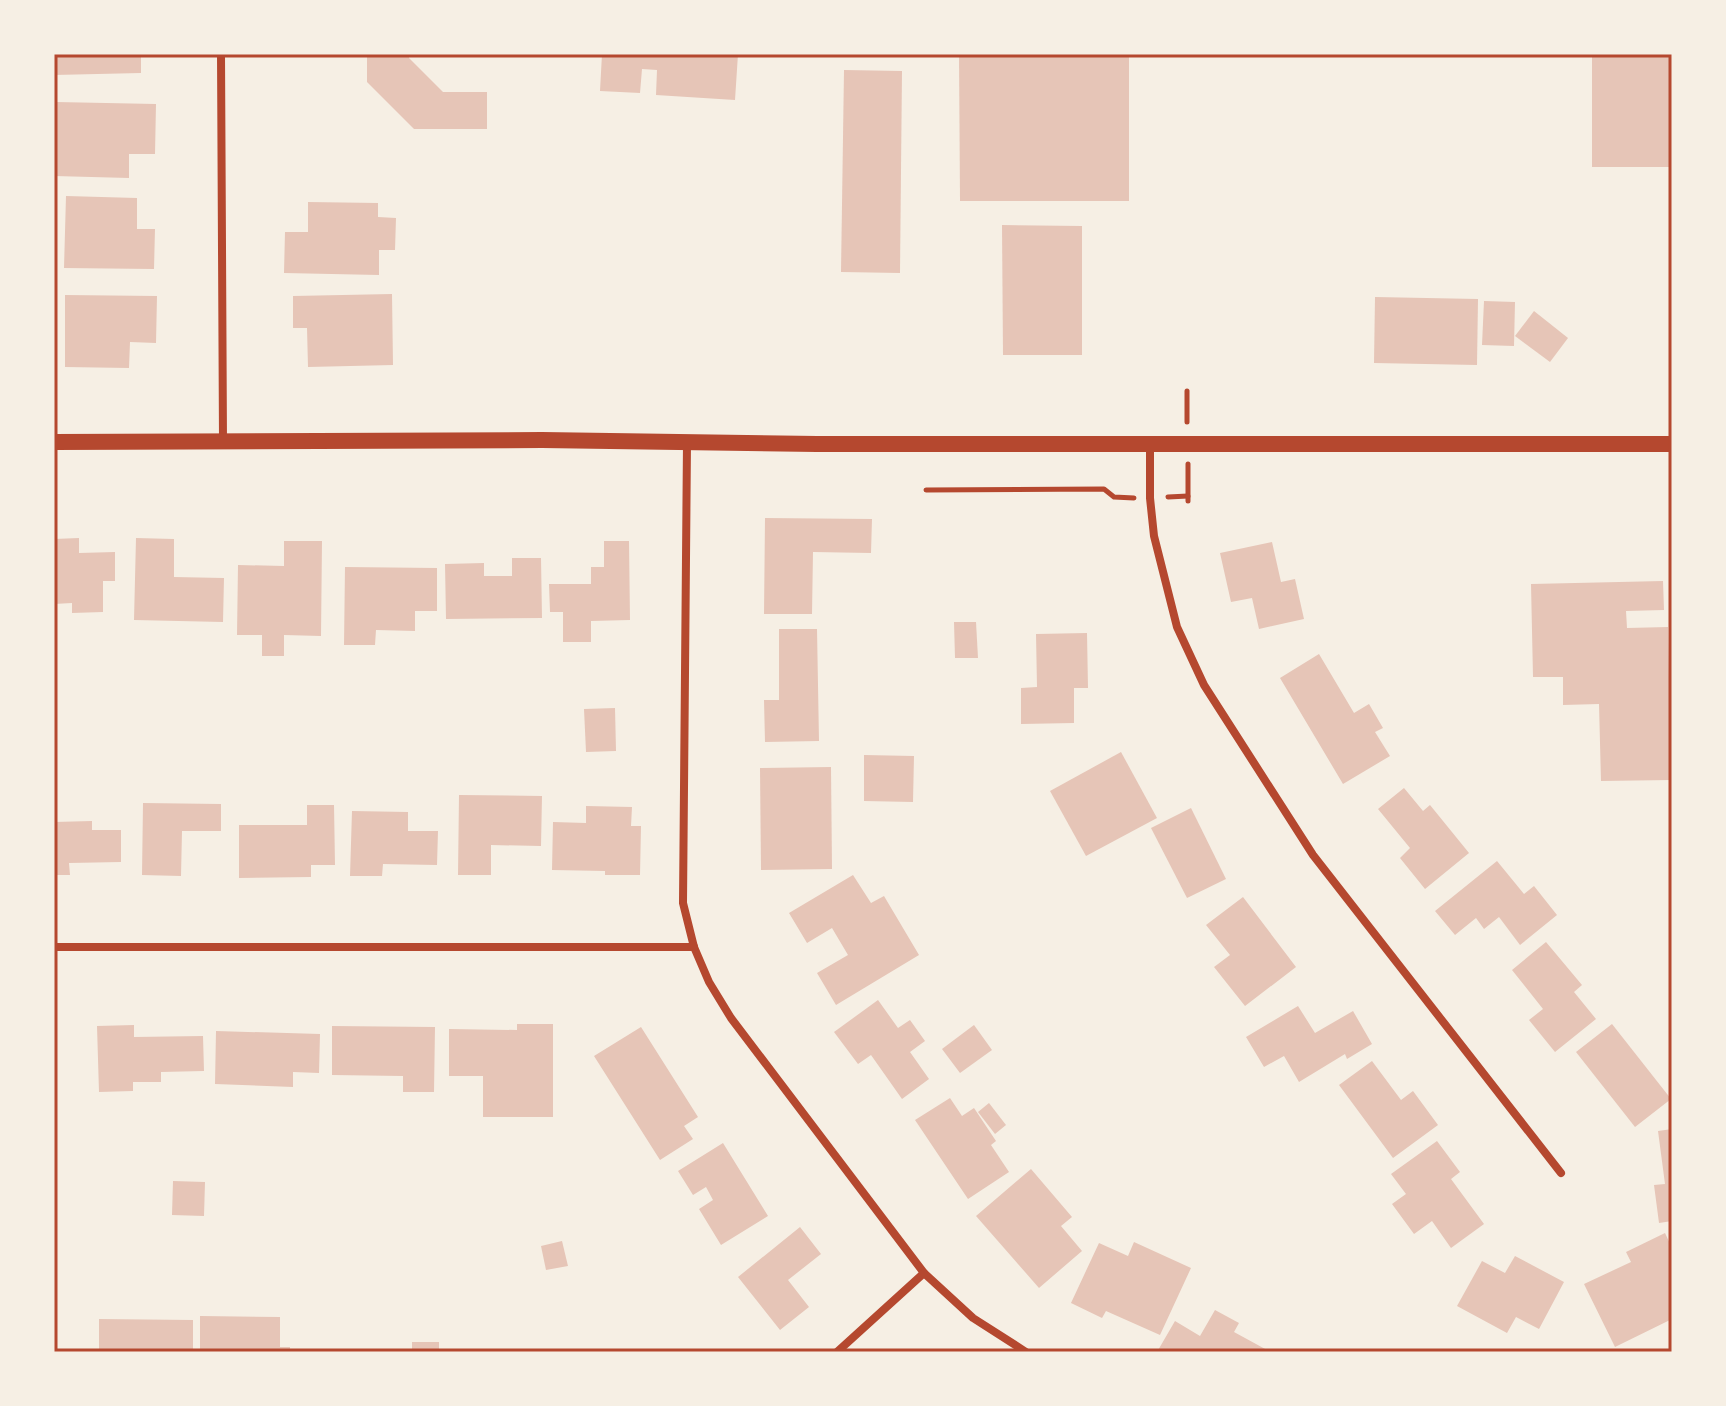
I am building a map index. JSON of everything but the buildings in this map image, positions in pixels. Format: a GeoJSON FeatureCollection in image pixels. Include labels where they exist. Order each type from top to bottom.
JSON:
{"type":"FeatureCollection","features":[{"type":"Feature","properties":{"kind":"main road"},"geometry":{"type":"LineString","coordinates":[[54,442],[542,440],[817,444],[1672,444]]}},
{"type":"Feature","properties":{"kind":"street"},"geometry":{"type":"LineString","coordinates":[[221,54],[223,442]]}},
{"type":"Feature","properties":{"kind":"street"},"geometry":{"type":"LineString","coordinates":[[687,442],[683,903],[694,947],[709,982],[731,1018],[924,1273],[973,1318],[1026,1352]]}},
{"type":"Feature","properties":{"kind":"street"},"geometry":{"type":"LineString","coordinates":[[1150,443],[1154,536],[1177,627],[1204,685],[1313,855],[1561,1173]]}},
{"type":"Feature","properties":{"kind":"street"},"geometry":{"type":"LineString","coordinates":[[54,947],[694,947]]}},
{"type":"Feature","properties":{"kind":"street"},"geometry":{"type":"LineString","coordinates":[[837,1352],[924,1273]]}},
{"type":"Feature","properties":{"kind":"path"},"geometry":{"type":"LineString","coordinates":[[926,490],[1104,489],[1114,497],[1188,496]]}}]}
